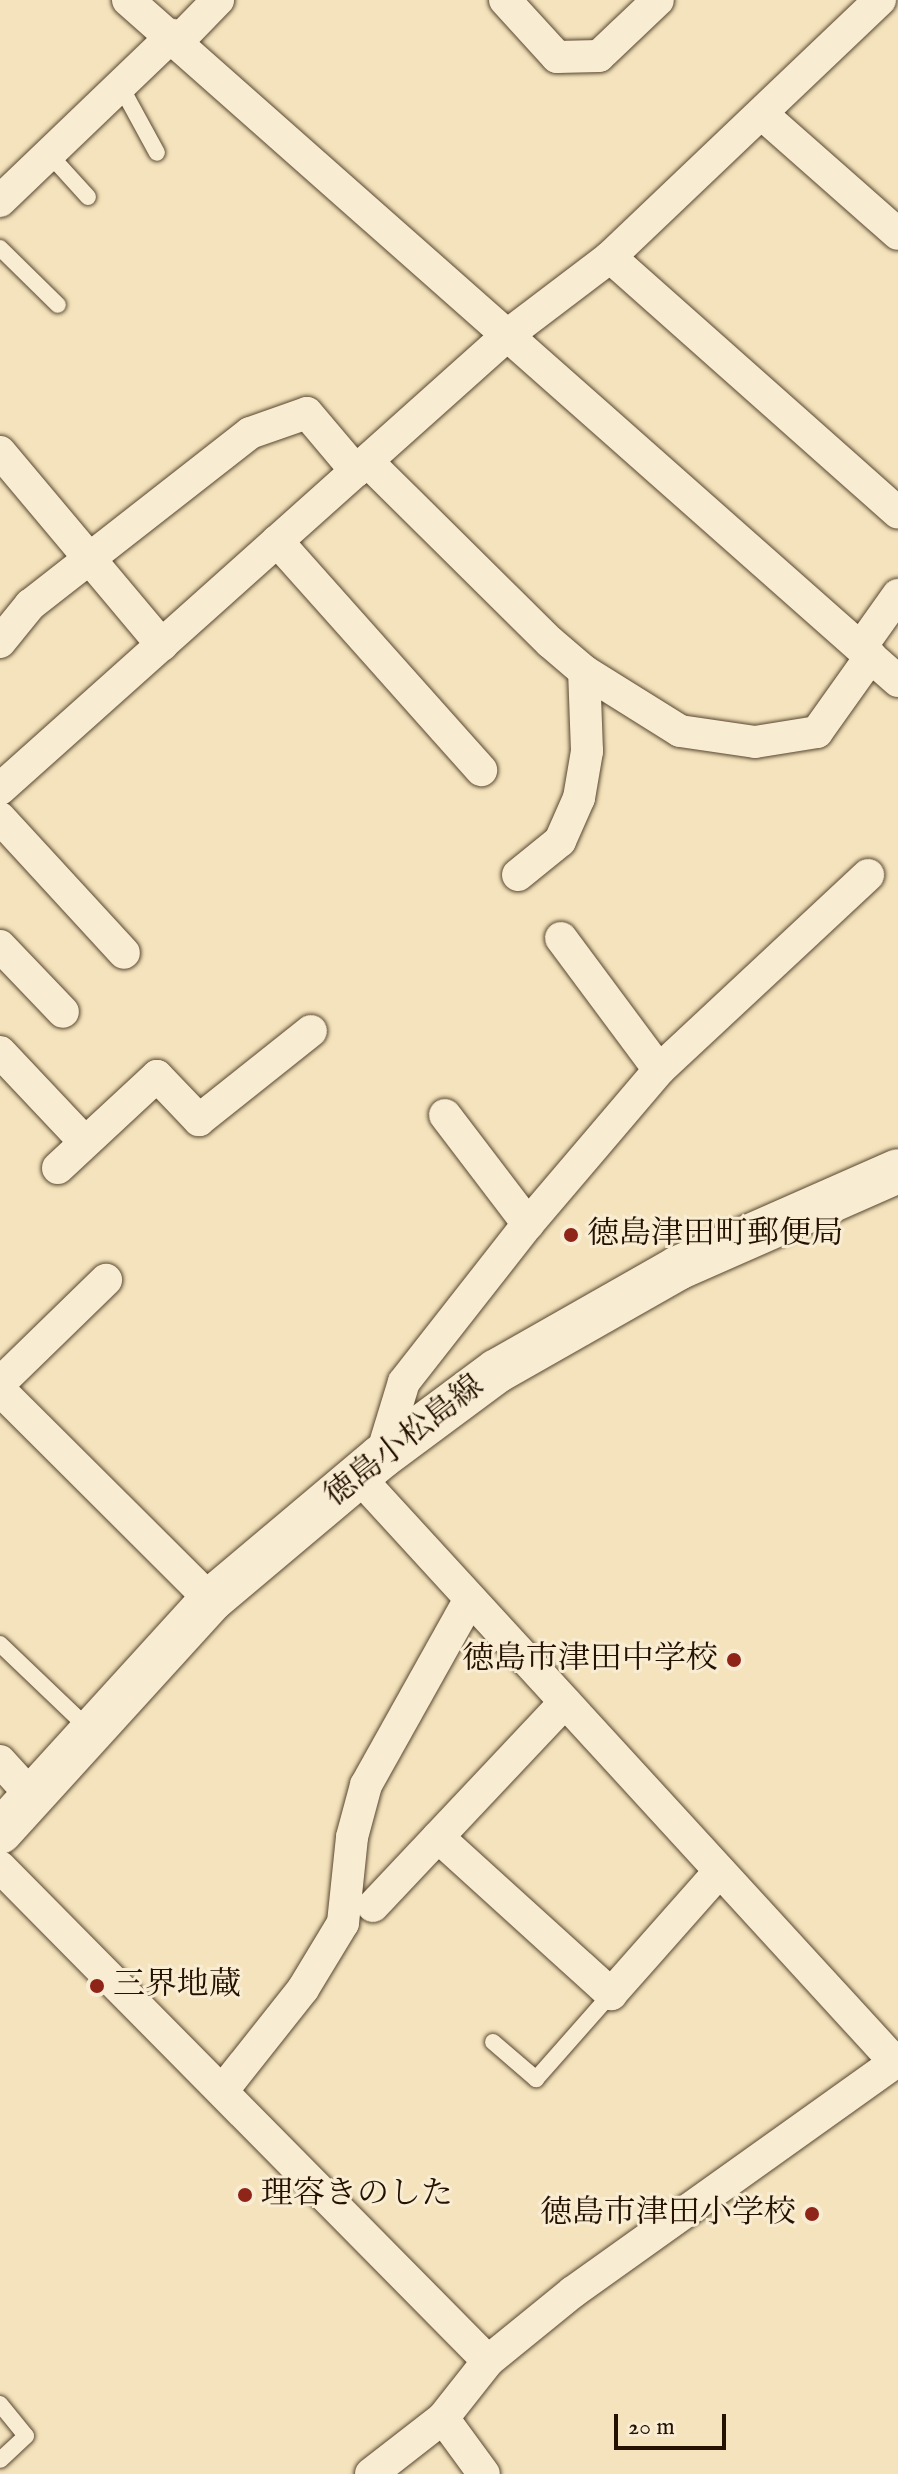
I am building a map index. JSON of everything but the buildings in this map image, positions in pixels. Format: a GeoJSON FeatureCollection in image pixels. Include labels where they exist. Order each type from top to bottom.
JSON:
{"type":"FeatureCollection","features":[{"type":"Feature","properties":{"kind":"main road","name":"徳島小松島線"},"geometry":{"type":"LineString","coordinates":[[0,1832],[211,1600],[370,1467],[497,1371],[678,1268],[898,1171]]}},
{"type":"Feature","properties":{"kind":"street"},"geometry":{"type":"LineString","coordinates":[[128,0],[176,37],[898,681]]}},
{"type":"Feature","properties":{"kind":"street"},"geometry":{"type":"LineString","coordinates":[[0,201],[120,85],[218,0]]}},
{"type":"Feature","properties":{"kind":"street"},"geometry":{"type":"LineString","coordinates":[[505,0],[557,57],[599,56],[658,0]]}},
{"type":"Feature","properties":{"kind":"street"},"geometry":{"type":"LineString","coordinates":[[0,789],[510,333],[610,257],[880,0]]}},
{"type":"Feature","properties":{"kind":"street"},"geometry":{"type":"LineString","coordinates":[[762,114],[898,234]]}},
{"type":"Feature","properties":{"kind":"street"},"geometry":{"type":"LineString","coordinates":[[610,257],[898,513]]}},
{"type":"Feature","properties":{"kind":"street"},"geometry":{"type":"LineString","coordinates":[[0,642],[30,605],[250,433],[307,413],[584,671],[680,731],[755,742],[817,732],[898,595]]}},
{"type":"Feature","properties":{"kind":"street"},"geometry":{"type":"LineString","coordinates":[[0,452],[162,645]]}},
{"type":"Feature","properties":{"kind":"street"},"geometry":{"type":"LineString","coordinates":[[277,541],[481,770]]}},
{"type":"Feature","properties":{"kind":"street"},"geometry":{"type":"LineString","coordinates":[[518,875],[560,841],[579,798],[587,751],[584,671]]}},
{"type":"Feature","properties":{"kind":"street"},"geometry":{"type":"LineString","coordinates":[[0,818],[124,953]]}},
{"type":"Feature","properties":{"kind":"street"},"geometry":{"type":"LineString","coordinates":[[371,2474],[443,2418],[488,2361],[573,2292],[897,2061],[470,1599],[370,1467],[404,1382],[528,1224],[659,1070],[868,875]]}},
{"type":"Feature","properties":{"kind":"street"},"geometry":{"type":"LineString","coordinates":[[561,938],[659,1070]]}},
{"type":"Feature","properties":{"kind":"street"},"geometry":{"type":"LineString","coordinates":[[0,946],[63,1012]]}},
{"type":"Feature","properties":{"kind":"street"},"geometry":{"type":"LineString","coordinates":[[58,1168],[157,1076],[199,1120],[311,1031]]}},
{"type":"Feature","properties":{"kind":"street"},"geometry":{"type":"LineString","coordinates":[[0,1052],[84,1141]]}},
{"type":"Feature","properties":{"kind":"street"},"geometry":{"type":"LineString","coordinates":[[445,1115],[528,1224]]}},
{"type":"Feature","properties":{"kind":"street"},"geometry":{"type":"LineString","coordinates":[[0,1383],[106,1280]]}},
{"type":"Feature","properties":{"kind":"street"},"geometry":{"type":"LineString","coordinates":[[0,1390],[211,1600]]}},
{"type":"Feature","properties":{"kind":"street"},"geometry":{"type":"LineString","coordinates":[[223,2090],[303,1989],[343,1923],[352,1837],[366,1785],[470,1599]]}},
{"type":"Feature","properties":{"kind":"street"},"geometry":{"type":"LineString","coordinates":[[373,1906],[565,1702]]}},
{"type":"Feature","properties":{"kind":"street"},"geometry":{"type":"LineString","coordinates":[[0,1761],[32,1796]]}},
{"type":"Feature","properties":{"kind":"street"},"geometry":{"type":"LineString","coordinates":[[438,1837],[611,1994],[720,1871]]}},
{"type":"Feature","properties":{"kind":"street"},"geometry":{"type":"LineString","coordinates":[[0,1867],[488,2361]]}},
{"type":"Feature","properties":{"kind":"street"},"geometry":{"type":"LineString","coordinates":[[443,2418],[484,2474]]}},
{"type":"Feature","properties":{"kind":"lane"},"geometry":{"type":"LineString","coordinates":[[120,85],[157,153]]}},
{"type":"Feature","properties":{"kind":"lane"},"geometry":{"type":"LineString","coordinates":[[49,154],[88,197]]}},
{"type":"Feature","properties":{"kind":"lane"},"geometry":{"type":"LineString","coordinates":[[0,248],[58,305]]}},
{"type":"Feature","properties":{"kind":"lane"},"geometry":{"type":"LineString","coordinates":[[0,1644],[91,1731]]}},
{"type":"Feature","properties":{"kind":"lane"},"geometry":{"type":"LineString","coordinates":[[493,2042],[536,2079],[611,1994]]}},
{"type":"Feature","properties":{"kind":"lane"},"geometry":{"type":"LineString","coordinates":[[0,2404],[26,2436],[0,2460]]}},
{"type":"Feature","properties":{"kind":"place","name":"徳島津田町郵便局"},"geometry":{"type":"Point","coordinates":[571,1235]}},
{"type":"Feature","properties":{"kind":"place","name":"徳島市津田中学校"},"geometry":{"type":"Point","coordinates":[734,1660]}},
{"type":"Feature","properties":{"kind":"place","name":"三界地蔵"},"geometry":{"type":"Point","coordinates":[97,1986]}},
{"type":"Feature","properties":{"kind":"place","name":"理容きのした"},"geometry":{"type":"Point","coordinates":[245,2195]}},
{"type":"Feature","properties":{"kind":"place","name":"徳島市津田小学校"},"geometry":{"type":"Point","coordinates":[812,2214]}}]}
